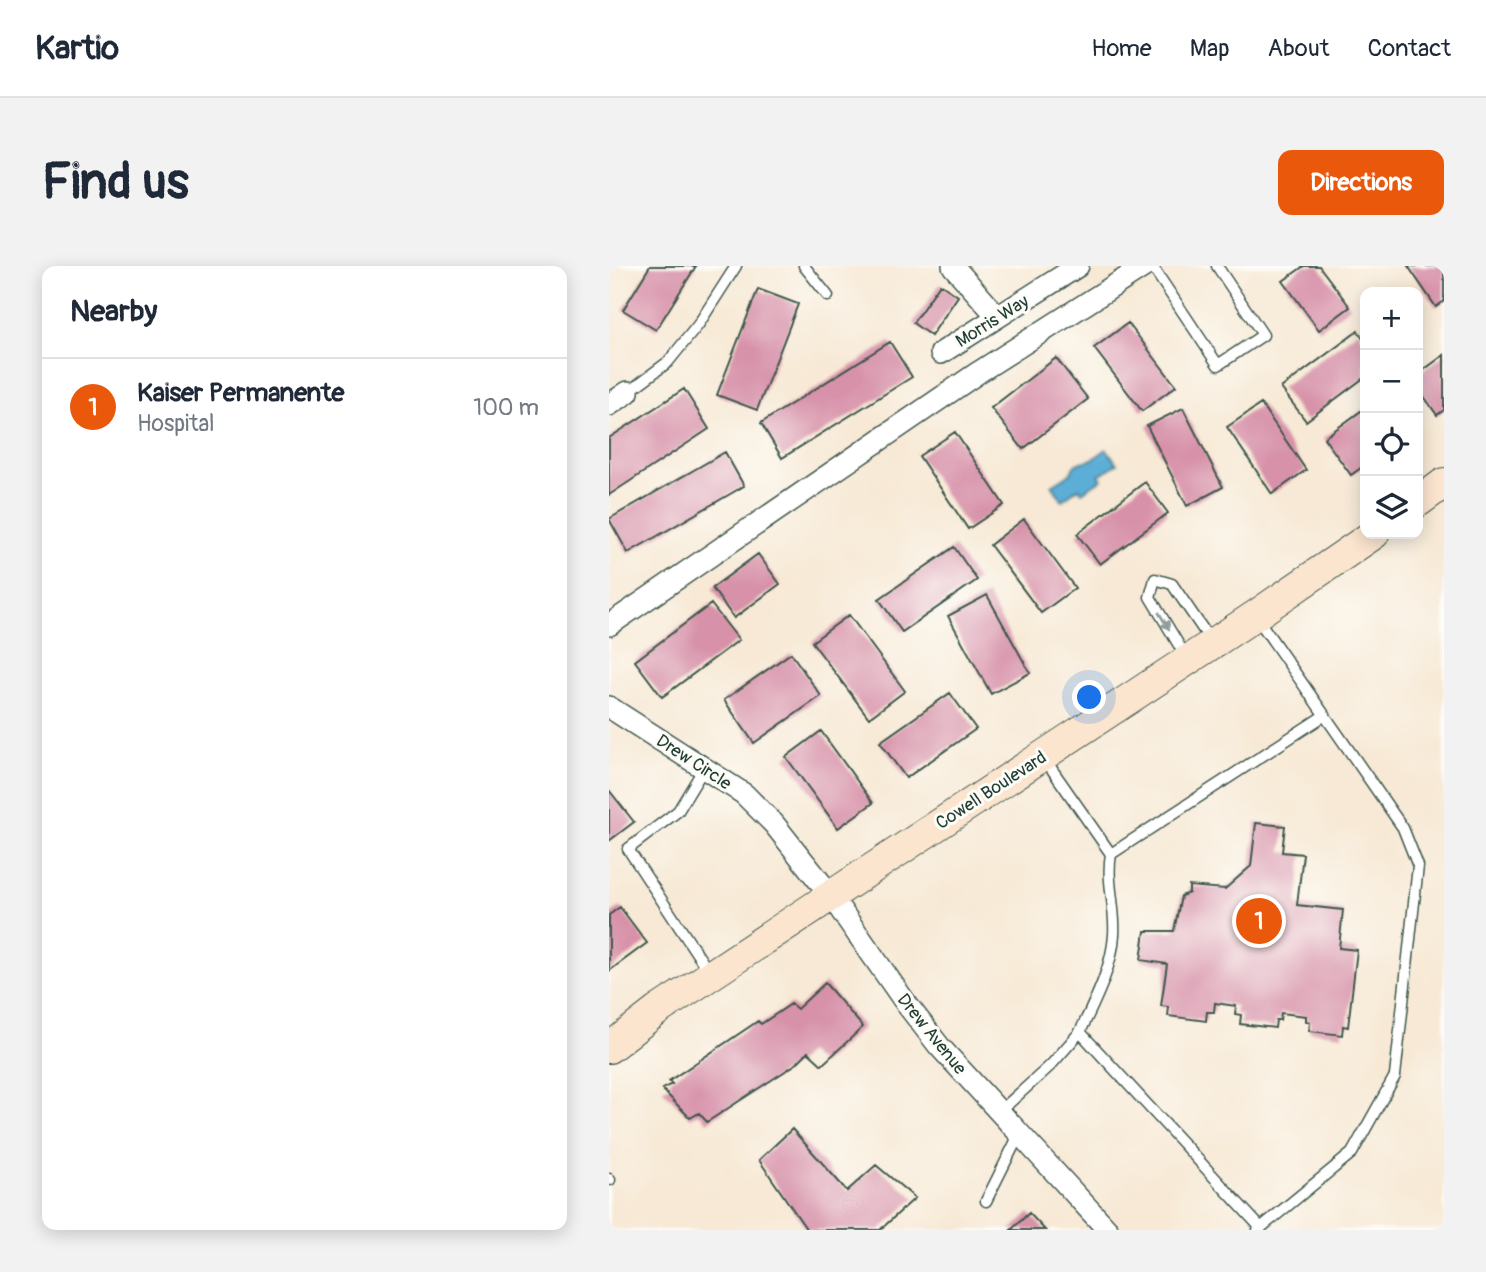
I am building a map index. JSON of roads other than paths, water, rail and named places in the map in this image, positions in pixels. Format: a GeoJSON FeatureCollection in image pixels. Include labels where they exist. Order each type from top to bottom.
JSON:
{"type":"FeatureCollection","features":[{"type":"Feature","properties":{"kind":"main road"},"geometry":{"type":"LineString","coordinates":[[1423,498],[1444,483]]}},
{"type":"Feature","properties":{"kind":"main road","name":"Cowell Boulevard"},"geometry":{"type":"LineString","coordinates":[[609,1048],[658,1010],[1367,539]]}},
{"type":"Feature","properties":{"kind":"street"},"geometry":{"type":"LineString","coordinates":[[953,266],[998,317]]}},
{"type":"Feature","properties":{"kind":"street","name":"Morris Way"},"geometry":{"type":"LineString","coordinates":[[941,353],[1078,266]]}},
{"type":"Feature","properties":{"kind":"street"},"geometry":{"type":"LineString","coordinates":[[609,625],[979,372],[1145,266]]}},
{"type":"Feature","properties":{"kind":"street"},"geometry":{"type":"LineString","coordinates":[[609,405],[628,392]]}},
{"type":"Feature","properties":{"kind":"street","name":"Drew Circle"},"geometry":{"type":"LineString","coordinates":[[609,707],[744,794],[774,824]]}},
{"type":"Feature","properties":{"kind":"street","name":"Drew Avenue"},"geometry":{"type":"LineString","coordinates":[[774,824],[831,896],[939,1046],[1108,1230]]}},
{"type":"Feature","properties":{"kind":"lane"},"geometry":{"type":"LineString","coordinates":[[628,392],[668,362],[698,325],[736,266]]}},
{"type":"Feature","properties":{"kind":"lane"},"geometry":{"type":"LineString","coordinates":[[804,266],[828,296]]}},
{"type":"Feature","properties":{"kind":"lane"},"geometry":{"type":"LineString","coordinates":[[1152,266],[1218,365],[1263,335],[1217,266]]}},
{"type":"Feature","properties":{"kind":"lane"},"geometry":{"type":"LineString","coordinates":[[1188,660],[1150,597],[1155,579],[1172,584],[1213,643]]}},
{"type":"Feature","properties":{"kind":"lane"},"geometry":{"type":"LineString","coordinates":[[1080,1032],[1260,1229],[1352,1153],[1395,1076],[1419,866],[1403,828],[1256,615]]}},
{"type":"Feature","properties":{"kind":"lane"},"geometry":{"type":"LineString","coordinates":[[1111,854],[1325,715]]}},
{"type":"Feature","properties":{"kind":"lane"},"geometry":{"type":"LineString","coordinates":[[998,1113],[1051,1065],[1080,1032],[1110,960],[1114,936],[1108,871],[1111,854],[1042,756]]}},
{"type":"Feature","properties":{"kind":"lane"},"geometry":{"type":"LineString","coordinates":[[704,768],[678,811],[628,849],[711,975]]}},
{"type":"Feature","properties":{"kind":"lane"},"geometry":{"type":"LineString","coordinates":[[986,1201],[1019,1135]]}},
{"type":"Feature","properties":{"kind":"water"},"geometry":{"type":"Polygon","coordinates":[[[1107,449],[1117,464],[1099,475],[1102,479],[1082,492],[1079,488],[1062,500],[1052,485],[1071,473],[1076,464],[1092,459],[1107,449]]]}},
{"type":"Feature","properties":{"kind":"place","name":"Kaiser Permanente"},"geometry":{"type":"Point","coordinates":[1259,921]}}]}
